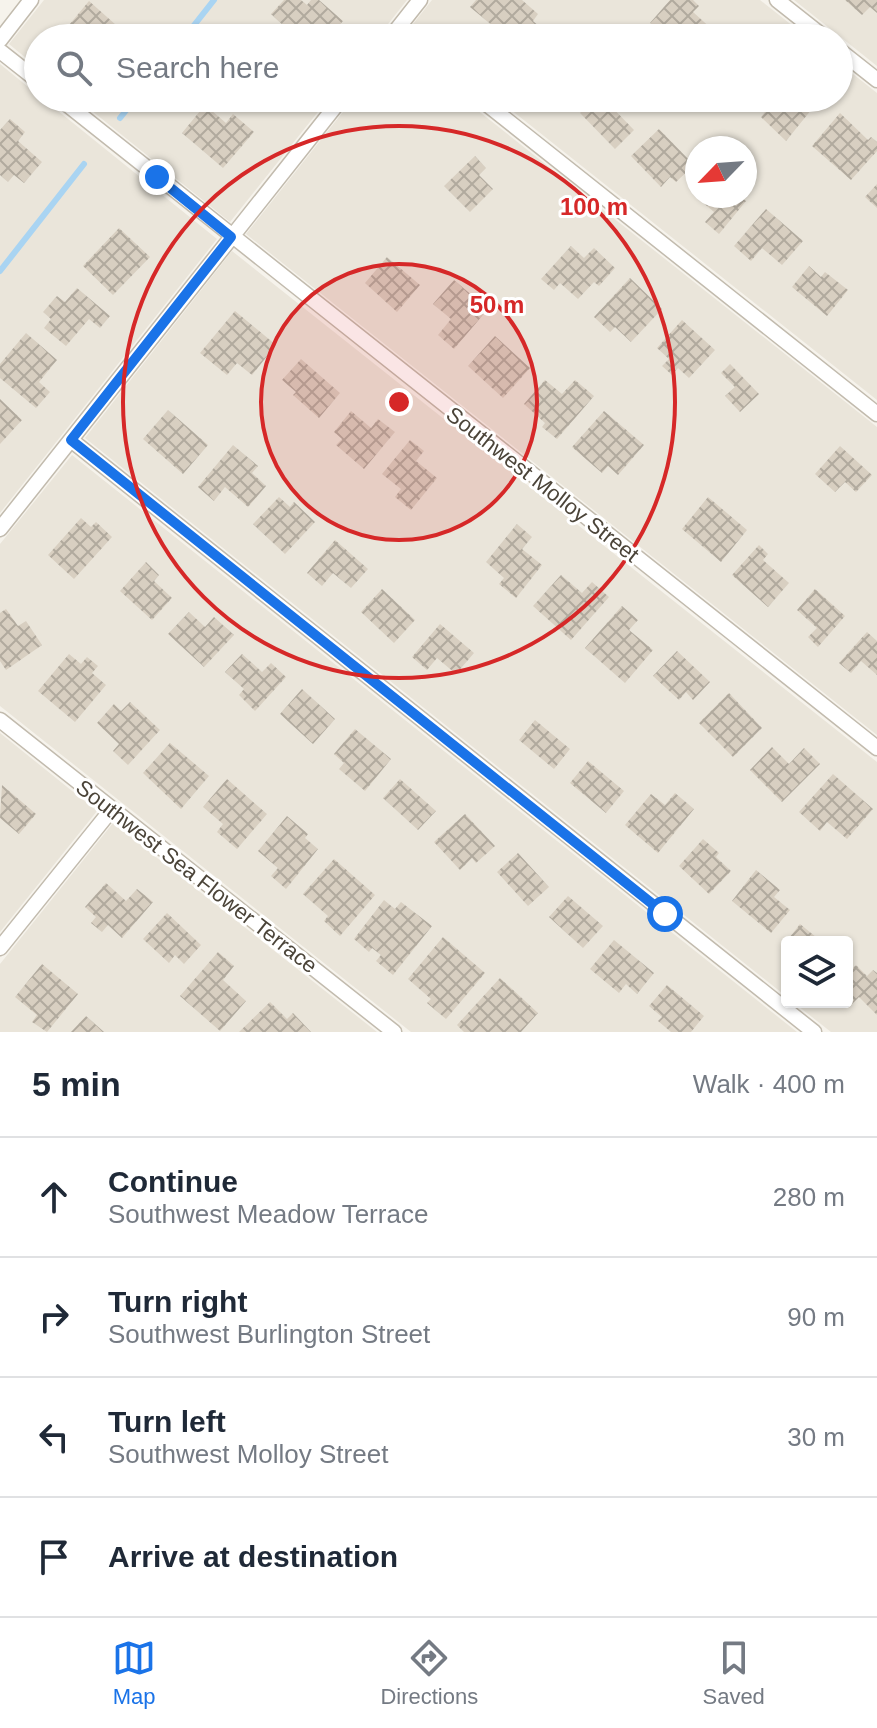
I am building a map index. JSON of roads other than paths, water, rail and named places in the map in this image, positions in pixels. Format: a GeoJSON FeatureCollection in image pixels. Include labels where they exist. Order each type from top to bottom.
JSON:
{"type":"FeatureCollection","features":[{"type":"Feature","properties":{"kind":"street"},"geometry":{"type":"LineString","coordinates":[[0,40],[31,0]]}},
{"type":"Feature","properties":{"kind":"street"},"geometry":{"type":"LineString","coordinates":[[404,24],[420,0]]}},
{"type":"Feature","properties":{"kind":"street"},"geometry":{"type":"LineString","coordinates":[[777,0],[807,24]]}},
{"type":"Feature","properties":{"kind":"street"},"geometry":{"type":"LineString","coordinates":[[0,51],[24,70]]}},
{"type":"Feature","properties":{"kind":"street"},"geometry":{"type":"LineString","coordinates":[[853,61],[877,80]]}},
{"type":"Feature","properties":{"kind":"street","name":"Southwest Molloy Street"},"geometry":{"type":"LineString","coordinates":[[76,112],[877,748]]}},
{"type":"Feature","properties":{"kind":"street"},"geometry":{"type":"LineString","coordinates":[[0,529],[331,112]]}},
{"type":"Feature","properties":{"kind":"street"},"geometry":{"type":"LineString","coordinates":[[497,112],[877,414]]}},
{"type":"Feature","properties":{"kind":"street"},"geometry":{"type":"LineString","coordinates":[[71,440],[814,1032]]}},
{"type":"Feature","properties":{"kind":"street","name":"Southwest Sea Flower Terrace"},"geometry":{"type":"LineString","coordinates":[[0,720],[394,1032]]}},
{"type":"Feature","properties":{"kind":"street"},"geometry":{"type":"LineString","coordinates":[[0,948],[112,809]]}},
{"type":"Feature","properties":{"kind":"waterway"},"geometry":{"type":"LineString","coordinates":[[195,24],[214,0]]}},
{"type":"Feature","properties":{"kind":"waterway"},"geometry":{"type":"LineString","coordinates":[[120,118],[125,112]]}},
{"type":"Feature","properties":{"kind":"waterway"},"geometry":{"type":"LineString","coordinates":[[0,271],[84,164]]}}]}
